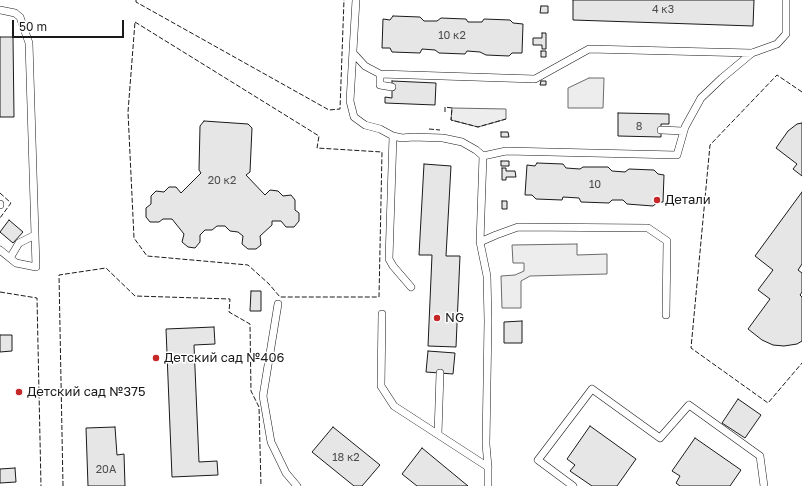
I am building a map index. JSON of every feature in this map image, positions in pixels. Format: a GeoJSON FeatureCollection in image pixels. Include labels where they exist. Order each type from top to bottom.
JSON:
{"type":"FeatureCollection","features":[{"type":"Feature","properties":{"kind":"lane"},"geometry":{"type":"LineString","coordinates":[[356,0],[350,101],[354,117],[365,125],[380,129],[393,136],[402,138],[443,138],[462,142],[483,156]]}},
{"type":"Feature","properties":{"kind":"lane"},"geometry":{"type":"LineString","coordinates":[[483,156],[506,150],[677,155],[683,131],[702,98],[722,78],[752,53],[777,44],[786,34],[786,0]]}},
{"type":"Feature","properties":{"kind":"lane"},"geometry":{"type":"LineString","coordinates":[[0,10],[14,13],[20,17],[29,43],[36,267],[16,263],[0,250]]}},
{"type":"Feature","properties":{"kind":"lane"},"geometry":{"type":"LineString","coordinates":[[353,53],[365,66],[380,74],[534,79],[589,49],[752,53]]}},
{"type":"Feature","properties":{"kind":"lane"},"geometry":{"type":"LineString","coordinates":[[380,74],[380,85],[392,86]]}},
{"type":"Feature","properties":{"kind":"lane"},"geometry":{"type":"LineString","coordinates":[[661,130],[683,131]]}},
{"type":"Feature","properties":{"kind":"lane"},"geometry":{"type":"LineString","coordinates":[[393,136],[388,259],[411,287]]}},
{"type":"Feature","properties":{"kind":"lane"},"geometry":{"type":"LineString","coordinates":[[483,156],[480,242],[487,276],[488,321],[486,444],[488,486]]}},
{"type":"Feature","properties":{"kind":"lane"},"geometry":{"type":"LineString","coordinates":[[480,242],[518,227],[648,228],[667,241],[666,315]]}},
{"type":"Feature","properties":{"kind":"lane"},"geometry":{"type":"LineString","coordinates":[[10,258],[19,243],[35,235]]}},
{"type":"Feature","properties":{"kind":"lane"},"geometry":{"type":"LineString","coordinates":[[278,304],[263,396],[271,442],[286,473],[297,486]]}},
{"type":"Feature","properties":{"kind":"lane"},"geometry":{"type":"LineString","coordinates":[[382,314],[381,386],[394,406],[488,467]]}},
{"type":"Feature","properties":{"kind":"lane"},"geometry":{"type":"LineString","coordinates":[[438,434],[440,373]]}},
{"type":"Feature","properties":{"kind":"lane"},"geometry":{"type":"LineString","coordinates":[[574,486],[538,460],[592,389],[660,438],[689,404],[760,456],[764,486]]}},
{"type":"Feature","properties":{"kind":"shaded area"},"geometry":{"type":"Polygon","coordinates":[[[589,78],[604,78],[603,108],[568,108],[568,88],[589,78]]]}},
{"type":"Feature","properties":{"kind":"shaded area"},"geometry":{"type":"Polygon","coordinates":[[[452,108],[506,109],[506,119],[478,127],[451,120],[452,108]]]}},
{"type":"Feature","properties":{"kind":"shaded area"},"geometry":{"type":"Polygon","coordinates":[[[577,244],[577,255],[607,254],[607,274],[530,276],[521,281],[521,308],[502,308],[501,276],[515,275],[524,271],[524,263],[513,263],[512,245],[577,244]]]}},
{"type":"Feature","properties":{"kind":"building"},"geometry":{"type":"Polygon","coordinates":[[[573,0],[754,0],[753,26],[573,20],[573,0]]]}},
{"type":"Feature","properties":{"kind":"building"},"geometry":{"type":"Polygon","coordinates":[[[541,6],[548,6],[548,13],[540,13],[541,6]]]}},
{"type":"Feature","properties":{"kind":"building"},"geometry":{"type":"Polygon","coordinates":[[[393,16],[420,17],[424,21],[437,21],[441,18],[466,19],[468,22],[482,22],[484,19],[510,20],[513,23],[523,24],[522,53],[512,53],[509,56],[486,55],[480,52],[467,51],[465,54],[439,53],[435,50],[422,49],[420,53],[392,52],[390,48],[382,48],[383,19],[390,20],[393,16]]]}},
{"type":"Feature","properties":{"kind":"building"},"geometry":{"type":"Polygon","coordinates":[[[542,33],[546,33],[546,49],[542,49],[542,45],[533,45],[533,38],[542,38],[542,33]]]}},
{"type":"Feature","properties":{"kind":"building"},"geometry":{"type":"Polygon","coordinates":[[[0,37],[13,37],[14,117],[0,117],[0,37]]]}},
{"type":"Feature","properties":{"kind":"building"},"geometry":{"type":"Polygon","coordinates":[[[541,51],[546,51],[546,57],[541,57],[541,51]]]}},
{"type":"Feature","properties":{"kind":"building"},"geometry":{"type":"Polygon","coordinates":[[[392,81],[436,83],[435,105],[385,103],[385,97],[392,98],[392,81]]]}},
{"type":"Feature","properties":{"kind":"building"},"geometry":{"type":"Polygon","coordinates":[[[541,81],[546,81],[546,85],[540,85],[541,81]]]}},
{"type":"Feature","properties":{"kind":"building"},"geometry":{"type":"Polygon","coordinates":[[[618,113],[669,114],[669,124],[661,124],[661,137],[618,136],[618,113]]]}},
{"type":"Feature","properties":{"kind":"building"},"geometry":{"type":"Polygon","coordinates":[[[204,121],[248,124],[252,128],[250,172],[246,175],[265,195],[270,190],[278,191],[283,196],[291,195],[295,200],[295,210],[299,213],[299,221],[294,227],[286,227],[281,221],[272,221],[272,225],[260,236],[261,245],[256,249],[248,249],[242,244],[243,236],[238,232],[230,231],[225,226],[217,226],[212,230],[205,230],[200,235],[200,242],[195,248],[188,247],[182,242],[184,234],[172,219],[163,219],[159,222],[150,222],[146,217],[146,208],[151,204],[151,196],[156,191],[164,192],[169,187],[176,187],[181,193],[201,173],[199,170],[200,126],[204,121]]]}},
{"type":"Feature","properties":{"kind":"building"},"geometry":{"type":"Polygon","coordinates":[[[802,123],[802,176],[793,169],[797,164],[776,148],[788,131],[797,124],[802,123]]]}},
{"type":"Feature","properties":{"kind":"building"},"geometry":{"type":"Polygon","coordinates":[[[501,132],[508,132],[509,137],[501,137],[501,132]]]}},
{"type":"Feature","properties":{"kind":"building"},"geometry":{"type":"Polygon","coordinates":[[[501,161],[509,161],[509,166],[501,166],[501,161]]]}},
{"type":"Feature","properties":{"kind":"building"},"geometry":{"type":"Polygon","coordinates":[[[537,163],[563,164],[566,168],[580,169],[583,167],[608,167],[612,171],[625,172],[629,169],[654,170],[658,174],[664,175],[663,202],[658,202],[653,206],[627,204],[623,200],[612,200],[609,203],[581,202],[579,198],[563,197],[562,200],[536,199],[532,195],[525,195],[527,165],[535,166],[537,163]]]}},
{"type":"Feature","properties":{"kind":"building"},"geometry":{"type":"Polygon","coordinates":[[[424,164],[451,166],[446,256],[460,256],[456,347],[428,346],[432,255],[419,255],[424,164]]]}},
{"type":"Feature","properties":{"kind":"building"},"geometry":{"type":"Polygon","coordinates":[[[502,168],[506,168],[506,171],[515,171],[516,177],[506,177],[506,180],[502,180],[502,168]]]}},
{"type":"Feature","properties":{"kind":"building"},"geometry":{"type":"Polygon","coordinates":[[[802,192],[802,264],[798,270],[802,273],[802,292],[800,295],[802,297],[802,341],[797,344],[784,346],[773,345],[762,340],[748,329],[770,299],[758,290],[773,270],[755,256],[802,192]]]}},
{"type":"Feature","properties":{"kind":"building"},"geometry":{"type":"Polygon","coordinates":[[[502,201],[507,201],[507,209],[502,209],[502,201]]]}},
{"type":"Feature","properties":{"kind":"building"},"geometry":{"type":"Polygon","coordinates":[[[9,220],[23,232],[13,243],[0,232],[9,220]]]}},
{"type":"Feature","properties":{"kind":"building"},"geometry":{"type":"Polygon","coordinates":[[[251,291],[261,291],[261,311],[250,311],[251,291]]]}},
{"type":"Feature","properties":{"kind":"building"},"geometry":{"type":"Polygon","coordinates":[[[522,321],[522,343],[504,343],[504,322],[522,321]]]}},
{"type":"Feature","properties":{"kind":"building"},"geometry":{"type":"Polygon","coordinates":[[[214,327],[215,344],[194,345],[199,462],[217,461],[218,475],[172,477],[166,329],[214,327]]]}},
{"type":"Feature","properties":{"kind":"building"},"geometry":{"type":"Polygon","coordinates":[[[0,335],[12,335],[12,351],[0,352],[0,335]]]}},
{"type":"Feature","properties":{"kind":"building"},"geometry":{"type":"Polygon","coordinates":[[[428,351],[455,353],[453,374],[426,372],[428,351]]]}},
{"type":"Feature","properties":{"kind":"building"},"geometry":{"type":"Polygon","coordinates":[[[738,399],[761,415],[745,438],[722,423],[738,399]]]}},
{"type":"Feature","properties":{"kind":"building"},"geometry":{"type":"Polygon","coordinates":[[[590,426],[636,459],[617,486],[592,486],[570,471],[575,465],[567,459],[590,426]]]}},
{"type":"Feature","properties":{"kind":"building"},"geometry":{"type":"Polygon","coordinates":[[[115,427],[117,455],[124,454],[125,486],[88,486],[86,428],[115,427]]]}},
{"type":"Feature","properties":{"kind":"building"},"geometry":{"type":"Polygon","coordinates":[[[333,427],[380,465],[362,486],[354,486],[312,452],[333,427]]]}},
{"type":"Feature","properties":{"kind":"building"},"geometry":{"type":"Polygon","coordinates":[[[695,438],[741,470],[730,486],[680,486],[676,483],[680,476],[672,471],[695,438]]]}},
{"type":"Feature","properties":{"kind":"building"},"geometry":{"type":"Polygon","coordinates":[[[422,448],[468,486],[417,486],[402,474],[422,448]]]}},
{"type":"Feature","properties":{"kind":"building"},"geometry":{"type":"Polygon","coordinates":[[[15,468],[16,482],[0,483],[0,469],[15,468]]]}},
{"type":"Feature","properties":{"kind":"fence"},"geometry":{"type":"LineString","coordinates":[[136,0],[136,2],[329,110],[340,109],[344,0]]}},
{"type":"Feature","properties":{"kind":"fence"},"geometry":{"type":"LineString","coordinates":[[135,22],[319,136],[317,148],[382,152],[379,297],[280,297],[269,284],[248,265],[147,256],[134,238],[128,112],[135,22]]}},
{"type":"Feature","properties":{"kind":"fence"},"geometry":{"type":"LineString","coordinates":[[802,92],[777,75],[710,145],[691,348],[768,403],[802,363]]}},
{"type":"Feature","properties":{"kind":"fence"},"geometry":{"type":"LineString","coordinates":[[445,112],[445,107],[452,108],[451,120],[478,127],[506,119]]}},
{"type":"Feature","properties":{"kind":"fence"},"geometry":{"type":"LineString","coordinates":[[429,129],[440,130]]}},
{"type":"Feature","properties":{"kind":"fence"},"geometry":{"type":"LineString","coordinates":[[0,193],[11,203],[0,218]]}},
{"type":"Feature","properties":{"kind":"fence"},"geometry":{"type":"LineString","coordinates":[[63,486],[59,275],[106,268],[135,296],[230,299],[229,312],[250,324],[251,391],[259,407],[261,486]]}},
{"type":"Feature","properties":{"kind":"fence"},"geometry":{"type":"LineString","coordinates":[[0,292],[37,298],[41,486]]}},
{"type":"Feature","properties":{"kind":"place","name":"Детали"},"geometry":{"type":"Point","coordinates":[657,200]}},
{"type":"Feature","properties":{"kind":"place","name":"NG"},"geometry":{"type":"Point","coordinates":[437,318]}},
{"type":"Feature","properties":{"kind":"place","name":"Детский сад №406"},"geometry":{"type":"Point","coordinates":[156,358]}},
{"type":"Feature","properties":{"kind":"place","name":"Детский сад №375"},"geometry":{"type":"Point","coordinates":[19,392]}}]}
